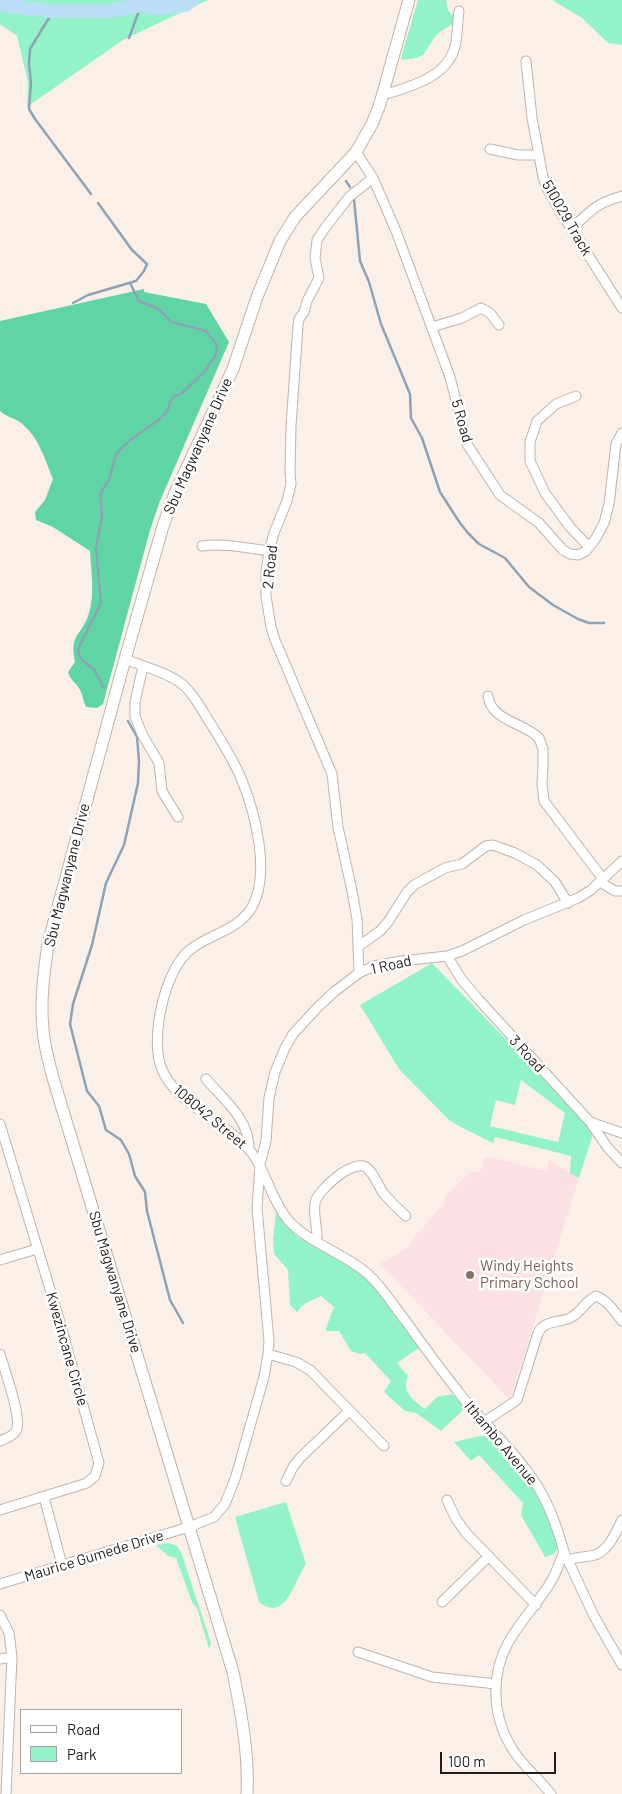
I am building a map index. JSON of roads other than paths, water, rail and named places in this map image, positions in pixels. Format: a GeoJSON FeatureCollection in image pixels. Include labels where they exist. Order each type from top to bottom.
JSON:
{"type":"FeatureCollection","features":[{"type":"Feature","properties":{"kind":"main road","name":"Sbu Magwanyane Drive"},"geometry":{"type":"LineString","coordinates":[[247,1794],[248,1778],[245,1733],[233,1672],[53,1078],[43,1028],[43,985],[48,944],[125,659],[174,493],[233,370],[257,297],[280,241],[295,217],[356,152],[372,124],[383,95],[409,0]]}},
{"type":"Feature","properties":{"kind":"street"},"geometry":{"type":"LineString","coordinates":[[383,95],[418,84],[434,75],[448,61],[455,44],[459,11]]}},
{"type":"Feature","properties":{"kind":"street","name":"510029 Track"},"geometry":{"type":"LineString","coordinates":[[526,61],[532,118],[547,188],[622,308]]}},
{"type":"Feature","properties":{"kind":"street"},"geometry":{"type":"LineString","coordinates":[[490,149],[518,155],[539,155]]}},
{"type":"Feature","properties":{"kind":"street","name":"5 Road"},"geometry":{"type":"LineString","coordinates":[[356,152],[373,178],[396,232],[450,377],[467,444],[500,495],[539,523],[563,550],[570,554],[578,554],[589,547]]}},
{"type":"Feature","properties":{"kind":"street","name":"2 Road"},"geometry":{"type":"LineString","coordinates":[[359,973],[359,946],[355,907],[338,827],[332,774],[283,662],[271,628],[266,584],[269,551],[292,484],[290,472],[291,426],[298,326],[299,319],[319,278],[315,258],[318,240],[324,228],[349,197],[373,178]]}},
{"type":"Feature","properties":{"kind":"street"},"geometry":{"type":"LineString","coordinates":[[571,228],[597,205],[609,199],[622,196]]}},
{"type":"Feature","properties":{"kind":"street"},"geometry":{"type":"LineString","coordinates":[[432,328],[482,308],[490,313],[499,325]]}},
{"type":"Feature","properties":{"kind":"street"},"geometry":{"type":"LineString","coordinates":[[576,396],[556,404],[537,421],[530,442],[530,462],[545,493],[570,527],[589,547],[604,523],[609,504],[614,451],[622,433]]}},
{"type":"Feature","properties":{"kind":"street"},"geometry":{"type":"LineString","coordinates":[[202,546],[236,546],[269,551]]}},
{"type":"Feature","properties":{"kind":"street","name":"108042 Street"},"geometry":{"type":"LineString","coordinates":[[125,659],[178,681],[193,696],[233,760],[242,780],[251,810],[261,866],[261,883],[257,897],[245,918],[188,951],[176,965],[164,996],[157,1043],[160,1066],[178,1093],[235,1135],[260,1164]]}},
{"type":"Feature","properties":{"kind":"street"},"geometry":{"type":"LineString","coordinates":[[143,666],[135,702],[135,716],[142,734],[160,763],[162,791],[178,817]]}},
{"type":"Feature","properties":{"kind":"street"},"geometry":{"type":"LineString","coordinates":[[488,696],[489,703],[495,711],[539,738],[542,748],[544,801],[602,880],[615,890],[622,891]]}},
{"type":"Feature","properties":{"kind":"street"},"geometry":{"type":"LineString","coordinates":[[359,946],[376,935],[388,922],[407,892],[414,885],[445,868],[462,864],[486,846],[493,845],[515,853],[537,866],[555,882],[568,903]]}},
{"type":"Feature","properties":{"kind":"street","name":"1 Road"},"geometry":{"type":"LineString","coordinates":[[260,1164],[267,1134],[271,1086],[277,1066],[285,1048],[299,1028],[334,992],[359,973],[374,966],[447,956],[462,951],[524,920],[568,903],[591,890],[622,861]]}},
{"type":"Feature","properties":{"kind":"street","name":"3 Road"},"geometry":{"type":"LineString","coordinates":[[447,956],[462,980],[479,1000],[590,1122],[622,1133]]}},
{"type":"Feature","properties":{"kind":"street"},"geometry":{"type":"LineString","coordinates":[[206,1079],[243,1123],[248,1134],[248,1148]]}},
{"type":"Feature","properties":{"kind":"street"},"geometry":{"type":"LineString","coordinates":[[590,1122],[608,1148],[622,1163]]}},
{"type":"Feature","properties":{"kind":"street","name":"Kwezincane Circle"},"geometry":{"type":"LineString","coordinates":[[0,1124],[99,1464],[95,1476],[87,1483],[0,1510]]}},
{"type":"Feature","properties":{"kind":"street"},"geometry":{"type":"LineString","coordinates":[[189,1527],[219,1513],[230,1495],[264,1377],[268,1354],[258,1208],[260,1164]]}},
{"type":"Feature","properties":{"kind":"street","name":"Ithambo Avenue"},"geometry":{"type":"LineString","coordinates":[[260,1164],[283,1213],[302,1233],[347,1258],[378,1283],[458,1393],[534,1479],[552,1516],[566,1556],[585,1597],[622,1665]]}},
{"type":"Feature","properties":{"kind":"street"},"geometry":{"type":"LineString","coordinates":[[317,1241],[316,1200],[336,1178],[356,1165],[366,1167],[384,1193],[406,1216]]}},
{"type":"Feature","properties":{"kind":"street"},"geometry":{"type":"LineString","coordinates":[[0,1260],[37,1248]]}},
{"type":"Feature","properties":{"kind":"street"},"geometry":{"type":"LineString","coordinates":[[484,1422],[517,1400],[538,1333],[542,1326],[572,1317],[588,1300],[596,1296],[608,1304],[622,1321]]}},
{"type":"Feature","properties":{"kind":"street"},"geometry":{"type":"LineString","coordinates":[[0,1354],[17,1410],[18,1422],[17,1430],[10,1437],[0,1441]]}},
{"type":"Feature","properties":{"kind":"street"},"geometry":{"type":"LineString","coordinates":[[268,1354],[303,1365],[310,1370],[384,1446]]}},
{"type":"Feature","properties":{"kind":"street"},"geometry":{"type":"LineString","coordinates":[[286,1481],[300,1458],[349,1411]]}},
{"type":"Feature","properties":{"kind":"street"},"geometry":{"type":"LineString","coordinates":[[44,1497],[62,1565]]}},
{"type":"Feature","properties":{"kind":"street"},"geometry":{"type":"LineString","coordinates":[[446,1500],[467,1534],[536,1605]]}},
{"type":"Feature","properties":{"kind":"street"},"geometry":{"type":"LineString","coordinates":[[551,1794],[521,1761],[510,1745],[500,1724],[496,1684],[498,1669],[508,1642],[536,1605],[566,1556],[598,1554],[611,1541],[622,1520]]}},
{"type":"Feature","properties":{"kind":"street","name":"Maurice Gumede Drive"},"geometry":{"type":"LineString","coordinates":[[0,1584],[189,1527]]}},
{"type":"Feature","properties":{"kind":"street"},"geometry":{"type":"LineString","coordinates":[[442,1602],[489,1556]]}},
{"type":"Feature","properties":{"kind":"street"},"geometry":{"type":"LineString","coordinates":[[0,1614],[9,1634],[12,1657],[6,1794]]}},
{"type":"Feature","properties":{"kind":"street"},"geometry":{"type":"LineString","coordinates":[[358,1652],[432,1676],[496,1684]]}},
{"type":"Feature","properties":{"kind":"street"},"geometry":{"type":"LineString","coordinates":[[0,1659],[12,1657]]}},
{"type":"Feature","properties":{"kind":"waterway"},"geometry":{"type":"LineString","coordinates":[[0,5],[50,11],[109,11],[141,5],[159,8],[185,5],[192,0]]}},
{"type":"Feature","properties":{"kind":"waterway"},"geometry":{"type":"LineString","coordinates":[[129,38],[141,5]]}},
{"type":"Feature","properties":{"kind":"waterway"},"geometry":{"type":"LineString","coordinates":[[50,11],[49,18],[30,49],[31,84],[29,109],[91,194]]}},
{"type":"Feature","properties":{"kind":"waterway"},"geometry":{"type":"LineString","coordinates":[[346,181],[350,187]]}},
{"type":"Feature","properties":{"kind":"waterway"},"geometry":{"type":"LineString","coordinates":[[354,199],[360,261],[369,282],[381,324],[410,394],[411,418],[422,438],[440,492],[468,533],[479,544],[505,558],[529,587],[553,605],[578,619],[589,623],[604,623]]}},
{"type":"Feature","properties":{"kind":"waterway"},"geometry":{"type":"LineString","coordinates":[[73,303],[88,295],[136,281],[147,264],[132,250],[98,203]]}},
{"type":"Feature","properties":{"kind":"waterway"},"geometry":{"type":"LineString","coordinates":[[104,688],[94,670],[81,659],[78,649],[101,603],[96,548],[102,516],[100,494],[109,480],[116,454],[129,441],[161,418],[168,410],[174,396],[181,394],[205,371],[215,356],[217,345],[206,331],[171,322],[159,309],[139,301],[130,283]]}},
{"type":"Feature","properties":{"kind":"waterway"},"geometry":{"type":"LineString","coordinates":[[128,721],[137,737],[138,783],[124,845],[106,883],[92,945],[73,1004],[70,1024],[87,1091],[99,1106],[106,1130],[121,1140],[129,1154],[135,1176],[145,1192],[147,1211],[170,1300],[183,1323]]}},
{"type":"Feature","properties":{"kind":"place","name":"Windy Heights Primary School"},"geometry":{"type":"Point","coordinates":[470,1275]}}]}
